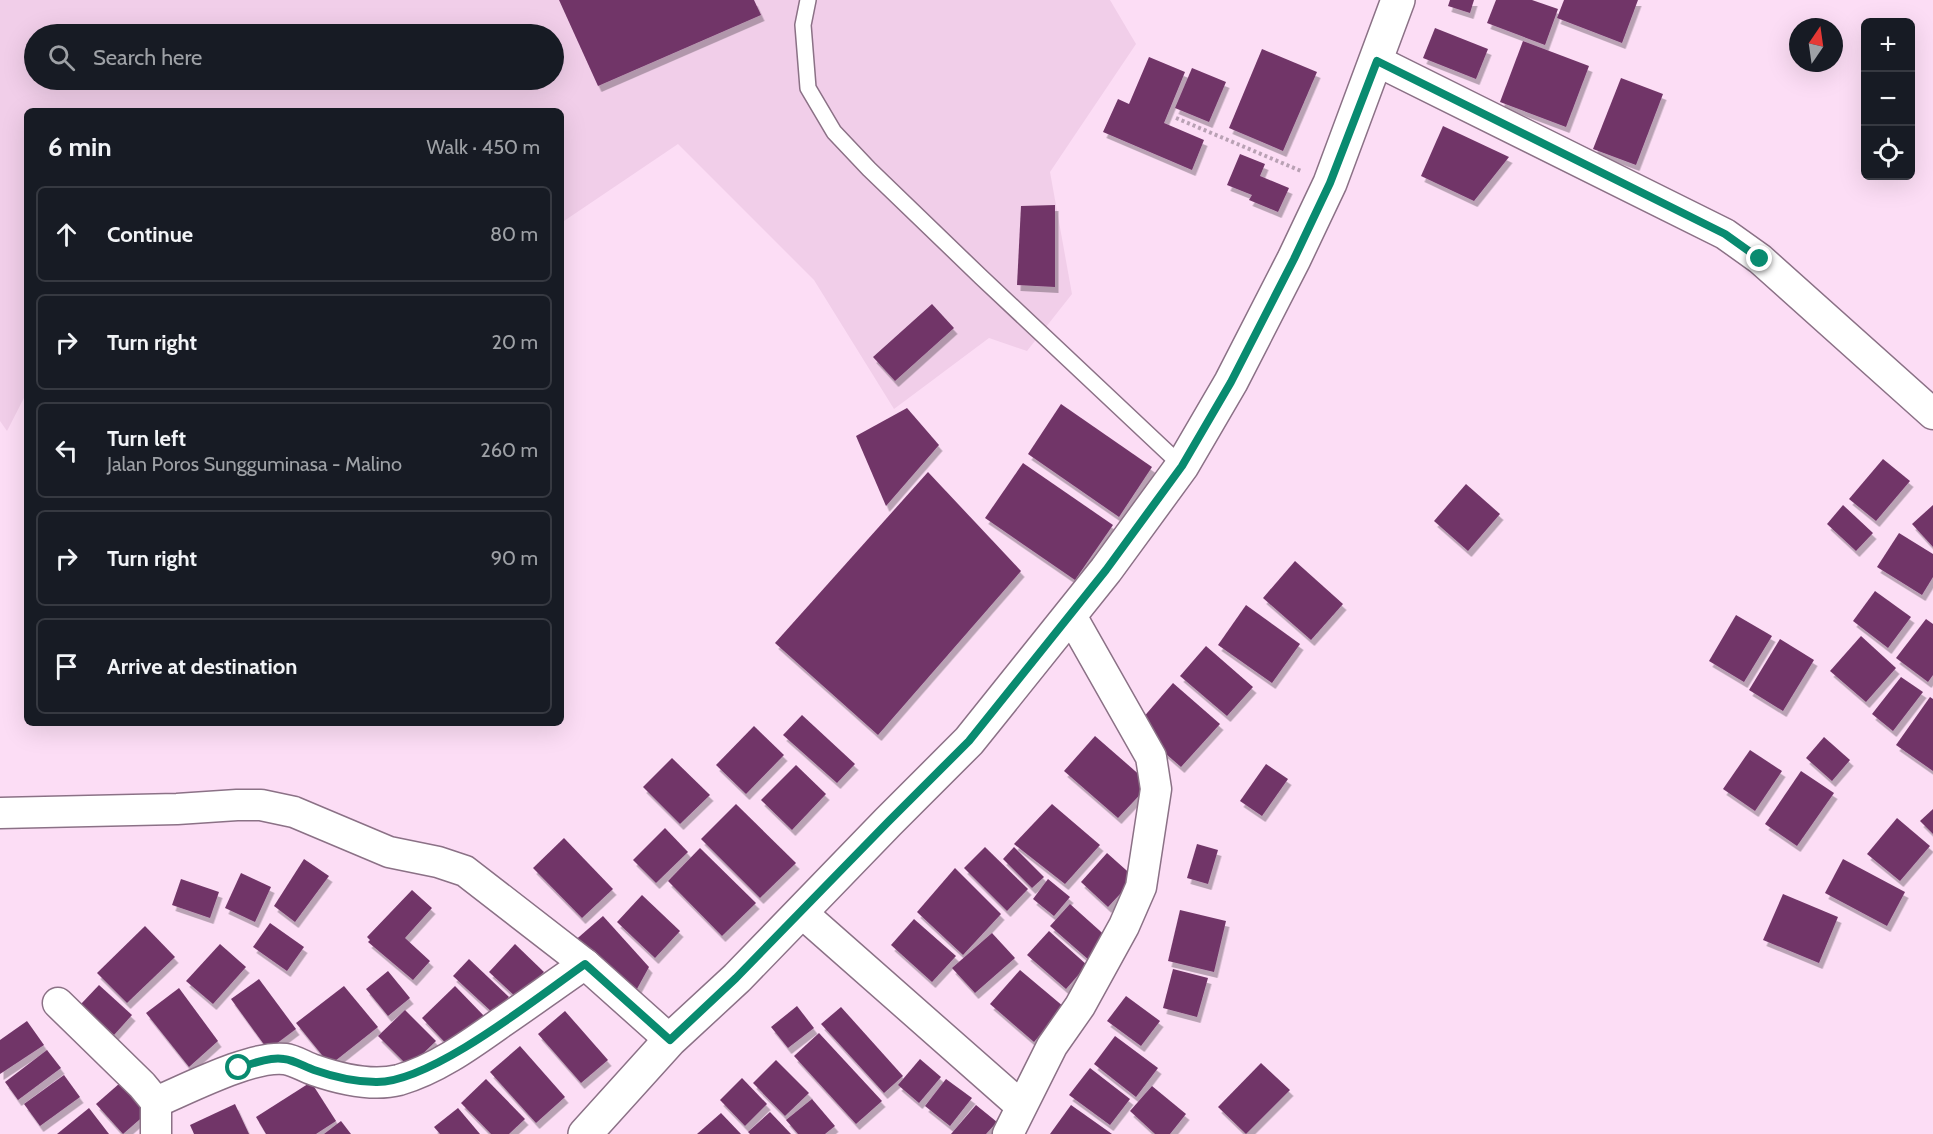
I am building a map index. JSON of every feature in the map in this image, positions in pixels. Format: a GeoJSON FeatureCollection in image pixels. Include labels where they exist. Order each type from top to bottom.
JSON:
{"type":"FeatureCollection","features":[{"type":"Feature","properties":{"kind":"main road"},"geometry":{"type":"LineString","coordinates":[[585,1134],[670,1040],[736,978],[969,741],[1106,570],[1182,466],[1231,382],[1330,183],[1398,0]]}},
{"type":"Feature","properties":{"kind":"street"},"geometry":{"type":"LineString","coordinates":[[1377,61],[1725,234],[1795,288],[1933,414]]}},
{"type":"Feature","properties":{"kind":"street"},"geometry":{"type":"LineString","coordinates":[[1008,1134],[1053,1046],[1110,955],[1141,887],[1148,854],[1156,789],[1151,757],[1070,614]]}},
{"type":"Feature","properties":{"kind":"street"},"geometry":{"type":"LineString","coordinates":[[0,813],[177,809],[237,805],[280,808],[389,852],[438,862],[465,872],[585,964],[670,1040]]}},
{"type":"Feature","properties":{"kind":"street"},"geometry":{"type":"LineString","coordinates":[[801,912],[1021,1106]]}},
{"type":"Feature","properties":{"kind":"street"},"geometry":{"type":"LineString","coordinates":[[156,1102],[262,1060],[285,1059],[338,1078],[378,1083],[399,1080],[463,1049],[585,964]]}},
{"type":"Feature","properties":{"kind":"street"},"geometry":{"type":"LineString","coordinates":[[58,1003],[142,1085],[156,1102],[156,1134]]}},
{"type":"Feature","properties":{"kind":"lane"},"geometry":{"type":"LineString","coordinates":[[808,0],[802,25],[808,88],[834,132],[869,169],[1182,466]]}},
{"type":"Feature","properties":{"kind":"path"},"geometry":{"type":"LineString","coordinates":[[1176,118],[1330,183]]}},
{"type":"Feature","properties":{"kind":"shaded area"},"geometry":{"type":"Polygon","coordinates":[[[0,0],[1110,0],[1136,44],[1050,172],[1072,294],[1027,351],[989,338],[894,409],[814,280],[678,144],[564,221],[564,108],[24,108],[24,398],[7,431],[0,421],[0,0]]]}},
{"type":"Feature","properties":{"kind":"building"},"geometry":{"type":"Polygon","coordinates":[[[559,0],[754,0],[761,15],[598,86],[559,0]]]}},
{"type":"Feature","properties":{"kind":"building"},"geometry":{"type":"Polygon","coordinates":[[[1450,0],[1474,0],[1470,13],[1448,6],[1450,0]]]}},
{"type":"Feature","properties":{"kind":"building"},"geometry":{"type":"Polygon","coordinates":[[[1496,0],[1532,0],[1558,9],[1545,45],[1487,23],[1496,0]]]}},
{"type":"Feature","properties":{"kind":"building"},"geometry":{"type":"Polygon","coordinates":[[[1564,0],[1638,0],[1622,43],[1557,18],[1564,0]]]}},
{"type":"Feature","properties":{"kind":"building"},"geometry":{"type":"Polygon","coordinates":[[[1435,28],[1488,49],[1476,79],[1423,58],[1435,28]]]}},
{"type":"Feature","properties":{"kind":"building"},"geometry":{"type":"Polygon","coordinates":[[[1523,41],[1589,66],[1566,127],[1500,102],[1523,41]]]}},
{"type":"Feature","properties":{"kind":"building"},"geometry":{"type":"Polygon","coordinates":[[[1262,49],[1317,72],[1283,151],[1229,128],[1262,49]]]}},
{"type":"Feature","properties":{"kind":"building"},"geometry":{"type":"Polygon","coordinates":[[[1149,57],[1185,72],[1164,123],[1204,140],[1192,170],[1103,132],[1118,99],[1129,104],[1149,57]]]}},
{"type":"Feature","properties":{"kind":"building"},"geometry":{"type":"Polygon","coordinates":[[[1192,68],[1226,82],[1209,122],[1175,108],[1192,68]]]}},
{"type":"Feature","properties":{"kind":"building"},"geometry":{"type":"Polygon","coordinates":[[[1621,78],[1663,94],[1636,165],[1593,149],[1621,78]]]}},
{"type":"Feature","properties":{"kind":"building"},"geometry":{"type":"Polygon","coordinates":[[[1443,126],[1509,157],[1474,201],[1421,176],[1443,126]]]}},
{"type":"Feature","properties":{"kind":"building"},"geometry":{"type":"Polygon","coordinates":[[[1240,154],[1265,164],[1260,176],[1289,188],[1278,212],[1249,200],[1252,195],[1227,185],[1240,154]]]}},
{"type":"Feature","properties":{"kind":"building"},"geometry":{"type":"Polygon","coordinates":[[[1055,205],[1055,287],[1017,285],[1021,206],[1055,205]]]}},
{"type":"Feature","properties":{"kind":"building"},"geometry":{"type":"Polygon","coordinates":[[[932,304],[954,328],[895,381],[873,357],[932,304]]]}},
{"type":"Feature","properties":{"kind":"building"},"geometry":{"type":"Polygon","coordinates":[[[1061,404],[1152,467],[1119,517],[1028,454],[1061,404]]]}},
{"type":"Feature","properties":{"kind":"building"},"geometry":{"type":"Polygon","coordinates":[[[907,408],[939,445],[886,506],[856,436],[907,408]]]}},
{"type":"Feature","properties":{"kind":"building"},"geometry":{"type":"Polygon","coordinates":[[[1883,459],[1910,481],[1876,521],[1849,499],[1883,459]]]}},
{"type":"Feature","properties":{"kind":"building"},"geometry":{"type":"Polygon","coordinates":[[[1023,463],[1113,525],[1075,580],[985,518],[1023,463]]]}},
{"type":"Feature","properties":{"kind":"building"},"geometry":{"type":"Polygon","coordinates":[[[928,472],[1021,571],[878,735],[775,643],[928,472]]]}},
{"type":"Feature","properties":{"kind":"building"},"geometry":{"type":"Polygon","coordinates":[[[1466,484],[1500,514],[1468,551],[1434,521],[1466,484]]]}},
{"type":"Feature","properties":{"kind":"building"},"geometry":{"type":"Polygon","coordinates":[[[1843,505],[1873,533],[1856,551],[1827,524],[1843,505]]]}},
{"type":"Feature","properties":{"kind":"building"},"geometry":{"type":"Polygon","coordinates":[[[1933,505],[1933,547],[1912,524],[1933,505]]]}},
{"type":"Feature","properties":{"kind":"building"},"geometry":{"type":"Polygon","coordinates":[[[1899,533],[1933,554],[1933,577],[1922,595],[1877,567],[1899,533]]]}},
{"type":"Feature","properties":{"kind":"building"},"geometry":{"type":"Polygon","coordinates":[[[1295,561],[1343,604],[1311,640],[1263,598],[1295,561]]]}},
{"type":"Feature","properties":{"kind":"building"},"geometry":{"type":"Polygon","coordinates":[[[1875,591],[1911,617],[1888,648],[1853,621],[1875,591]]]}},
{"type":"Feature","properties":{"kind":"building"},"geometry":{"type":"Polygon","coordinates":[[[1246,605],[1300,644],[1272,683],[1218,645],[1246,605]]]}},
{"type":"Feature","properties":{"kind":"building"},"geometry":{"type":"Polygon","coordinates":[[[1736,615],[1772,636],[1744,682],[1709,661],[1736,615]]]}},
{"type":"Feature","properties":{"kind":"building"},"geometry":{"type":"Polygon","coordinates":[[[1926,619],[1933,624],[1933,675],[1928,682],[1896,658],[1926,619]]]}},
{"type":"Feature","properties":{"kind":"building"},"geometry":{"type":"Polygon","coordinates":[[[1861,636],[1896,668],[1866,702],[1830,671],[1861,636]]]}},
{"type":"Feature","properties":{"kind":"building"},"geometry":{"type":"Polygon","coordinates":[[[1780,639],[1814,660],[1783,711],[1749,690],[1780,639]]]}},
{"type":"Feature","properties":{"kind":"building"},"geometry":{"type":"Polygon","coordinates":[[[1206,646],[1253,687],[1227,716],[1180,676],[1206,646]]]}},
{"type":"Feature","properties":{"kind":"building"},"geometry":{"type":"Polygon","coordinates":[[[1901,677],[1923,692],[1893,731],[1872,714],[1901,677]]]}},
{"type":"Feature","properties":{"kind":"building"},"geometry":{"type":"Polygon","coordinates":[[[1173,683],[1220,724],[1181,767],[1135,727],[1173,683]]]}},
{"type":"Feature","properties":{"kind":"building"},"geometry":{"type":"Polygon","coordinates":[[[1930,697],[1933,699],[1933,771],[1896,745],[1930,697]]]}},
{"type":"Feature","properties":{"kind":"building"},"geometry":{"type":"Polygon","coordinates":[[[802,715],[855,764],[837,783],[783,735],[802,715]]]}},
{"type":"Feature","properties":{"kind":"building"},"geometry":{"type":"Polygon","coordinates":[[[754,726],[784,755],[746,794],[716,765],[754,726]]]}},
{"type":"Feature","properties":{"kind":"building"},"geometry":{"type":"Polygon","coordinates":[[[1095,736],[1150,784],[1118,818],[1064,771],[1095,736]]]}},
{"type":"Feature","properties":{"kind":"building"},"geometry":{"type":"Polygon","coordinates":[[[1824,737],[1850,760],[1832,781],[1806,758],[1824,737]]]}},
{"type":"Feature","properties":{"kind":"building"},"geometry":{"type":"Polygon","coordinates":[[[1750,750],[1782,771],[1755,811],[1723,789],[1750,750]]]}},
{"type":"Feature","properties":{"kind":"building"},"geometry":{"type":"Polygon","coordinates":[[[672,758],[710,795],[680,824],[643,787],[672,758]]]}},
{"type":"Feature","properties":{"kind":"building"},"geometry":{"type":"Polygon","coordinates":[[[1266,764],[1288,779],[1262,816],[1240,801],[1266,764]]]}},
{"type":"Feature","properties":{"kind":"building"},"geometry":{"type":"Polygon","coordinates":[[[796,765],[826,794],[792,830],[761,800],[796,765]]]}},
{"type":"Feature","properties":{"kind":"building"},"geometry":{"type":"Polygon","coordinates":[[[1801,771],[1834,793],[1797,846],[1765,824],[1801,771]]]}},
{"type":"Feature","properties":{"kind":"building"},"geometry":{"type":"Polygon","coordinates":[[[736,804],[796,863],[760,898],[701,839],[736,804]]]}},
{"type":"Feature","properties":{"kind":"building"},"geometry":{"type":"Polygon","coordinates":[[[1052,804],[1100,845],[1065,884],[1014,844],[1052,804]]]}},
{"type":"Feature","properties":{"kind":"building"},"geometry":{"type":"Polygon","coordinates":[[[1933,809],[1933,834],[1920,821],[1933,809]]]}},
{"type":"Feature","properties":{"kind":"building"},"geometry":{"type":"Polygon","coordinates":[[[1897,818],[1930,846],[1900,881],[1867,854],[1897,818]]]}},
{"type":"Feature","properties":{"kind":"building"},"geometry":{"type":"Polygon","coordinates":[[[665,828],[688,852],[656,883],[633,860],[665,828]]]}},
{"type":"Feature","properties":{"kind":"building"},"geometry":{"type":"Polygon","coordinates":[[[564,838],[613,889],[582,918],[533,868],[564,838]]]}},
{"type":"Feature","properties":{"kind":"building"},"geometry":{"type":"Polygon","coordinates":[[[1197,844],[1218,850],[1208,884],[1187,878],[1197,844]]]}},
{"type":"Feature","properties":{"kind":"building"},"geometry":{"type":"Polygon","coordinates":[[[985,847],[1028,889],[1007,911],[964,868],[985,847]]]}},
{"type":"Feature","properties":{"kind":"building"},"geometry":{"type":"Polygon","coordinates":[[[1014,847],[1044,877],[1032,888],[1003,859],[1014,847]]]}},
{"type":"Feature","properties":{"kind":"building"},"geometry":{"type":"Polygon","coordinates":[[[700,848],[756,903],[722,936],[668,881],[700,848]]]}},
{"type":"Feature","properties":{"kind":"building"},"geometry":{"type":"Polygon","coordinates":[[[1107,853],[1135,878],[1108,907],[1081,882],[1107,853]]]}},
{"type":"Feature","properties":{"kind":"building"},"geometry":{"type":"Polygon","coordinates":[[[304,859],[329,876],[295,922],[274,906],[304,859]]]}},
{"type":"Feature","properties":{"kind":"building"},"geometry":{"type":"Polygon","coordinates":[[[1843,859],[1905,892],[1887,926],[1825,893],[1843,859]]]}},
{"type":"Feature","properties":{"kind":"building"},"geometry":{"type":"Polygon","coordinates":[[[955,868],[1001,914],[963,955],[917,912],[955,868]]]}},
{"type":"Feature","properties":{"kind":"building"},"geometry":{"type":"Polygon","coordinates":[[[241,873],[271,887],[255,922],[225,908],[241,873]]]}},
{"type":"Feature","properties":{"kind":"building"},"geometry":{"type":"Polygon","coordinates":[[[181,879],[219,892],[210,918],[172,905],[181,879]]]}},
{"type":"Feature","properties":{"kind":"building"},"geometry":{"type":"Polygon","coordinates":[[[1048,879],[1070,897],[1054,916],[1033,899],[1048,879]]]}},
{"type":"Feature","properties":{"kind":"building"},"geometry":{"type":"Polygon","coordinates":[[[412,890],[432,908],[405,938],[430,961],[413,980],[368,942],[370,940],[367,937],[412,890]]]}},
{"type":"Feature","properties":{"kind":"building"},"geometry":{"type":"Polygon","coordinates":[[[1783,894],[1838,917],[1819,963],[1763,940],[1783,894]]]}},
{"type":"Feature","properties":{"kind":"building"},"geometry":{"type":"Polygon","coordinates":[[[642,895],[680,931],[655,958],[617,922],[642,895]]]}},
{"type":"Feature","properties":{"kind":"building"},"geometry":{"type":"Polygon","coordinates":[[[1070,904],[1109,939],[1090,961],[1050,926],[1070,904]]]}},
{"type":"Feature","properties":{"kind":"building"},"geometry":{"type":"Polygon","coordinates":[[[1180,910],[1226,921],[1214,972],[1168,961],[1180,910]]]}},
{"type":"Feature","properties":{"kind":"building"},"geometry":{"type":"Polygon","coordinates":[[[603,916],[649,967],[632,998],[572,943],[603,916]]]}},
{"type":"Feature","properties":{"kind":"building"},"geometry":{"type":"Polygon","coordinates":[[[914,919],[956,956],[932,982],[891,945],[914,919]]]}},
{"type":"Feature","properties":{"kind":"building"},"geometry":{"type":"Polygon","coordinates":[[[270,923],[304,947],[287,971],[253,947],[270,923]]]}},
{"type":"Feature","properties":{"kind":"building"},"geometry":{"type":"Polygon","coordinates":[[[145,926],[175,957],[127,1003],[97,973],[145,926]]]}},
{"type":"Feature","properties":{"kind":"building"},"geometry":{"type":"Polygon","coordinates":[[[1049,931],[1087,965],[1066,989],[1027,955],[1049,931]]]}},
{"type":"Feature","properties":{"kind":"building"},"geometry":{"type":"Polygon","coordinates":[[[992,933],[1015,958],[975,993],[952,968],[992,933]]]}},
{"type":"Feature","properties":{"kind":"building"},"geometry":{"type":"Polygon","coordinates":[[[220,944],[246,967],[213,1004],[186,981],[220,944]]]}},
{"type":"Feature","properties":{"kind":"building"},"geometry":{"type":"Polygon","coordinates":[[[515,944],[544,972],[518,999],[489,972],[515,944]]]}},
{"type":"Feature","properties":{"kind":"building"},"geometry":{"type":"Polygon","coordinates":[[[469,959],[509,997],[494,1014],[453,976],[469,959]]]}},
{"type":"Feature","properties":{"kind":"building"},"geometry":{"type":"Polygon","coordinates":[[[1173,969],[1208,978],[1197,1017],[1163,1008],[1173,969]]]}},
{"type":"Feature","properties":{"kind":"building"},"geometry":{"type":"Polygon","coordinates":[[[1020,970],[1064,1007],[1034,1042],[990,1004],[1020,970]]]}},
{"type":"Feature","properties":{"kind":"building"},"geometry":{"type":"Polygon","coordinates":[[[388,971],[410,998],[388,1016],[366,989],[388,971]]]}},
{"type":"Feature","properties":{"kind":"building"},"geometry":{"type":"Polygon","coordinates":[[[259,979],[296,1029],[268,1050],[231,999],[259,979]]]}},
{"type":"Feature","properties":{"kind":"building"},"geometry":{"type":"Polygon","coordinates":[[[99,985],[132,1015],[114,1035],[81,1004],[99,985]]]}},
{"type":"Feature","properties":{"kind":"building"},"geometry":{"type":"Polygon","coordinates":[[[344,986],[378,1027],[330,1065],[296,1023],[344,986]]]}},
{"type":"Feature","properties":{"kind":"building"},"geometry":{"type":"Polygon","coordinates":[[[455,986],[486,1018],[452,1050],[422,1018],[455,986]]]}},
{"type":"Feature","properties":{"kind":"building"},"geometry":{"type":"Polygon","coordinates":[[[179,988],[218,1041],[189,1067],[146,1013],[179,988]]]}},
{"type":"Feature","properties":{"kind":"building"},"geometry":{"type":"Polygon","coordinates":[[[1126,996],[1160,1021],[1141,1046],[1107,1021],[1126,996]]]}},
{"type":"Feature","properties":{"kind":"building"},"geometry":{"type":"Polygon","coordinates":[[[797,1006],[814,1028],[788,1048],[771,1027],[797,1006]]]}},
{"type":"Feature","properties":{"kind":"building"},"geometry":{"type":"Polygon","coordinates":[[[841,1007],[903,1076],[884,1093],[821,1024],[841,1007]]]}},
{"type":"Feature","properties":{"kind":"building"},"geometry":{"type":"Polygon","coordinates":[[[405,1010],[436,1041],[409,1067],[378,1036],[405,1010]]]}},
{"type":"Feature","properties":{"kind":"building"},"geometry":{"type":"Polygon","coordinates":[[[565,1011],[608,1060],[581,1083],[538,1034],[565,1011]]]}},
{"type":"Feature","properties":{"kind":"building"},"geometry":{"type":"Polygon","coordinates":[[[27,1021],[44,1045],[0,1074],[0,1040],[27,1021]]]}},
{"type":"Feature","properties":{"kind":"building"},"geometry":{"type":"Polygon","coordinates":[[[819,1033],[882,1101],[856,1124],[794,1056],[819,1033]]]}},
{"type":"Feature","properties":{"kind":"building"},"geometry":{"type":"Polygon","coordinates":[[[1115,1036],[1158,1068],[1136,1097],[1094,1064],[1115,1036]]]}},
{"type":"Feature","properties":{"kind":"building"},"geometry":{"type":"Polygon","coordinates":[[[520,1046],[565,1097],[536,1123],[490,1072],[520,1046]]]}},
{"type":"Feature","properties":{"kind":"building"},"geometry":{"type":"Polygon","coordinates":[[[47,1050],[61,1068],[18,1100],[5,1082],[47,1050]]]}},
{"type":"Feature","properties":{"kind":"building"},"geometry":{"type":"Polygon","coordinates":[[[920,1059],[941,1077],[919,1103],[898,1085],[920,1059]]]}},
{"type":"Feature","properties":{"kind":"building"},"geometry":{"type":"Polygon","coordinates":[[[776,1060],[809,1093],[785,1116],[753,1083],[776,1060]]]}},
{"type":"Feature","properties":{"kind":"building"},"geometry":{"type":"Polygon","coordinates":[[[1261,1063],[1290,1090],[1246,1134],[1218,1107],[1261,1063]]]}},
{"type":"Feature","properties":{"kind":"building"},"geometry":{"type":"Polygon","coordinates":[[[1090,1068],[1130,1099],[1110,1125],[1069,1095],[1090,1068]]]}},
{"type":"Feature","properties":{"kind":"building"},"geometry":{"type":"Polygon","coordinates":[[[64,1075],[80,1097],[40,1126],[24,1104],[64,1075]]]}},
{"type":"Feature","properties":{"kind":"building"},"geometry":{"type":"Polygon","coordinates":[[[742,1078],[767,1104],[745,1126],[720,1100],[742,1078]]]}},
{"type":"Feature","properties":{"kind":"building"},"geometry":{"type":"Polygon","coordinates":[[[486,1079],[525,1119],[509,1134],[491,1134],[461,1103],[486,1079]]]}},
{"type":"Feature","properties":{"kind":"building"},"geometry":{"type":"Polygon","coordinates":[[[946,1079],[972,1098],[950,1126],[925,1106],[946,1079]]]}},
{"type":"Feature","properties":{"kind":"building"},"geometry":{"type":"Polygon","coordinates":[[[311,1082],[336,1121],[316,1134],[266,1134],[256,1117],[311,1082]]]}},
{"type":"Feature","properties":{"kind":"building"},"geometry":{"type":"Polygon","coordinates":[[[120,1083],[147,1113],[123,1134],[96,1104],[120,1083]]]}},
{"type":"Feature","properties":{"kind":"building"},"geometry":{"type":"Polygon","coordinates":[[[1152,1086],[1186,1114],[1170,1134],[1155,1134],[1130,1111],[1152,1086]]]}},
{"type":"Feature","properties":{"kind":"building"},"geometry":{"type":"Polygon","coordinates":[[[812,1099],[835,1126],[825,1134],[798,1134],[786,1120],[812,1099]]]}},
{"type":"Feature","properties":{"kind":"building"},"geometry":{"type":"Polygon","coordinates":[[[235,1104],[249,1134],[194,1134],[190,1125],[235,1104]]]}},
{"type":"Feature","properties":{"kind":"building"},"geometry":{"type":"Polygon","coordinates":[[[976,1105],[997,1122],[986,1134],[951,1134],[976,1105]]]}},
{"type":"Feature","properties":{"kind":"building"},"geometry":{"type":"Polygon","coordinates":[[[1071,1105],[1112,1134],[1050,1134],[1071,1105]]]}},
{"type":"Feature","properties":{"kind":"building"},"geometry":{"type":"Polygon","coordinates":[[[89,1108],[109,1134],[57,1134],[89,1108]]]}},
{"type":"Feature","properties":{"kind":"building"},"geometry":{"type":"Polygon","coordinates":[[[458,1108],[480,1134],[440,1134],[434,1127],[458,1108]]]}},
{"type":"Feature","properties":{"kind":"building"},"geometry":{"type":"Polygon","coordinates":[[[770,1112],[791,1134],[750,1134],[748,1132],[770,1112]]]}},
{"type":"Feature","properties":{"kind":"building"},"geometry":{"type":"Polygon","coordinates":[[[721,1113],[741,1134],[697,1134],[721,1113]]]}},
{"type":"Feature","properties":{"kind":"building"},"geometry":{"type":"Polygon","coordinates":[[[341,1121],[351,1134],[324,1134],[341,1121]]]}},
{"type":"Feature","properties":{"kind":"route"},"geometry":{"type":"LineString","coordinates":[[239,1068],[262,1060],[285,1059],[338,1078],[378,1083],[399,1080],[463,1049],[585,964],[670,1040],[736,978],[969,741],[1106,570],[1182,466],[1231,382],[1294,259],[1330,183],[1377,61],[1725,234],[1760,259]]}}]}
